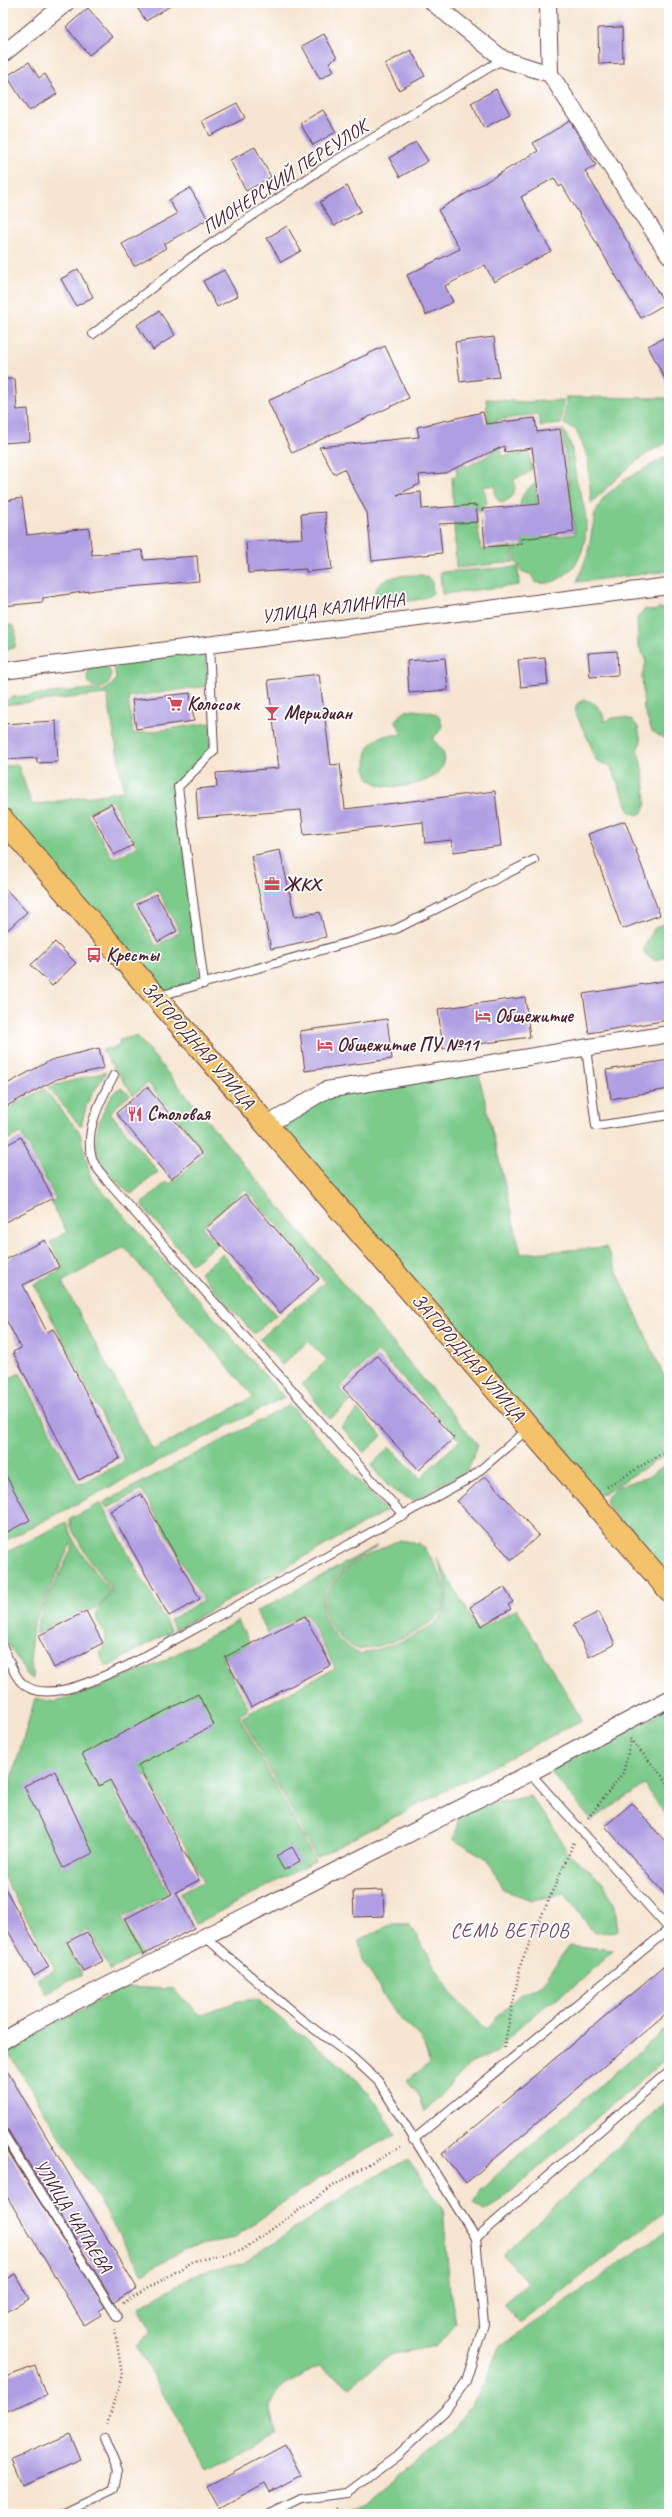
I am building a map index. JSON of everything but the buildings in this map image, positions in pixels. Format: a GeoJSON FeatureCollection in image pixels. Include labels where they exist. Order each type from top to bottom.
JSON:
{"type":"FeatureCollection","features":[{"type":"Feature","properties":{"kind":"highway","name":"ЗАГОРОДНАЯ УЛИЦА"},"geometry":{"type":"LineString","coordinates":[[3,820],[669,1590]]}},
{"type":"Feature","properties":{"kind":"street"},"geometry":{"type":"LineString","coordinates":[[3,54],[66,3]]}},
{"type":"Feature","properties":{"kind":"street"},"geometry":{"type":"LineString","coordinates":[[433,3],[503,59],[550,74]]}},
{"type":"Feature","properties":{"kind":"street"},"geometry":{"type":"LineString","coordinates":[[548,3],[550,74],[669,255]]}},
{"type":"Feature","properties":{"kind":"street","name":"УЛИЦА КАЛИНИНА"},"geometry":{"type":"LineString","coordinates":[[3,671],[669,586]]}},
{"type":"Feature","properties":{"kind":"street","name":"ЗАГОРОДНАЯ УЛИЦА"},"geometry":{"type":"LineString","coordinates":[[267,1125],[326,1090],[669,1034]]}},
{"type":"Feature","properties":{"kind":"street"},"geometry":{"type":"LineString","coordinates":[[3,2041],[31,2024],[530,1773],[669,1699]]}},
{"type":"Feature","properties":{"kind":"lane","name":"ПИОНЕРСКИЙ ПЕРЕУЛОК"},"geometry":{"type":"LineString","coordinates":[[93,334],[190,258],[313,175],[503,59]]}},
{"type":"Feature","properties":{"kind":"lane"},"geometry":{"type":"LineString","coordinates":[[204,984],[178,787],[214,751],[209,645]]}},
{"type":"Feature","properties":{"kind":"lane"},"geometry":{"type":"LineString","coordinates":[[156,997],[396,929],[534,860]]}},
{"type":"Feature","properties":{"kind":"lane"},"geometry":{"type":"LineString","coordinates":[[586,1048],[596,1126],[669,1115]]}},
{"type":"Feature","properties":{"kind":"lane"},"geometry":{"type":"LineString","coordinates":[[114,1075],[98,1104],[90,1140],[94,1162],[107,1181],[404,1516]]}},
{"type":"Feature","properties":{"kind":"lane"},"geometry":{"type":"LineString","coordinates":[[3,1647],[21,1682],[36,1691],[54,1692],[86,1683],[127,1666],[404,1516],[472,1477],[530,1428]]}},
{"type":"Feature","properties":{"kind":"lane"},"geometry":{"type":"LineString","coordinates":[[413,2140],[669,1929],[580,1827],[530,1773]]}},
{"type":"Feature","properties":{"kind":"lane"},"geometry":{"type":"LineString","coordinates":[[205,1937],[302,2020],[351,2056],[378,2081],[413,2140],[476,2238],[484,2324],[466,2381],[445,2411],[397,2456],[347,2493],[301,2499],[270,2514]]}},
{"type":"Feature","properties":{"kind":"lane"},"geometry":{"type":"LineString","coordinates":[[476,2238],[669,2070]]}},
{"type":"Feature","properties":{"kind":"lane","name":"УЛИЦА ЧАПАЕВА"},"geometry":{"type":"LineString","coordinates":[[3,2133],[114,2313]]}},
{"type":"Feature","properties":{"kind":"lane"},"geometry":{"type":"LineString","coordinates":[[60,2514],[114,2488],[118,2471],[104,2438]]}},
{"type":"Feature","properties":{"kind":"path"},"geometry":{"type":"LineString","coordinates":[[590,1498],[669,1449]]}},
{"type":"Feature","properties":{"kind":"path"},"geometry":{"type":"LineString","coordinates":[[499,2069],[521,1963],[580,1827],[612,1790],[624,1773],[631,1739],[647,1711]]}},
{"type":"Feature","properties":{"kind":"path"},"geometry":{"type":"LineString","coordinates":[[616,1727],[631,1739],[669,1784]]}},
{"type":"Feature","properties":{"kind":"path"},"geometry":{"type":"LineString","coordinates":[[104,2438],[122,2375],[114,2313],[194,2261],[241,2251],[336,2184],[413,2140]]}},
{"type":"Feature","properties":{"kind":"green space"},"geometry":{"type":"Polygon","coordinates":[[[566,397],[669,398],[669,442],[646,454],[618,477],[591,503],[588,457],[576,430],[564,424],[566,397]]]}},
{"type":"Feature","properties":{"kind":"green space"},"geometry":{"type":"Polygon","coordinates":[[[486,399],[527,402],[563,400],[561,424],[540,426],[538,414],[497,420],[502,456],[529,452],[532,469],[527,474],[514,479],[515,487],[513,496],[504,502],[499,501],[495,495],[495,485],[482,487],[485,492],[487,503],[476,514],[481,550],[513,547],[514,562],[456,568],[452,477],[457,475],[456,455],[459,455],[466,467],[493,453],[485,436],[489,432],[486,399]]]}},
{"type":"Feature","properties":{"kind":"green space"},"geometry":{"type":"Polygon","coordinates":[[[562,429],[571,446],[576,478],[583,503],[586,534],[578,561],[572,568],[555,581],[540,583],[535,582],[531,574],[523,573],[516,562],[515,547],[523,547],[519,512],[520,503],[528,489],[535,484],[543,538],[575,534],[562,429]]]}},
{"type":"Feature","properties":{"kind":"green space"},"geometry":{"type":"Polygon","coordinates":[[[669,455],[669,571],[577,582],[588,553],[595,513],[604,497],[623,481],[669,455]]]}},
{"type":"Feature","properties":{"kind":"green space"},"geometry":{"type":"Polygon","coordinates":[[[518,567],[519,585],[442,594],[440,572],[518,567]]]}},
{"type":"Feature","properties":{"kind":"green space"},"geometry":{"type":"Polygon","coordinates":[[[408,575],[423,575],[432,580],[433,593],[422,599],[379,602],[374,595],[381,583],[387,579],[408,575]]]}},
{"type":"Feature","properties":{"kind":"green space"},"geometry":{"type":"Polygon","coordinates":[[[659,608],[669,610],[669,737],[663,738],[652,731],[644,710],[642,676],[646,662],[638,644],[637,618],[645,609],[655,611],[659,608]]]}},
{"type":"Feature","properties":{"kind":"green space"},"geometry":{"type":"Polygon","coordinates":[[[3,624],[13,626],[16,632],[15,647],[3,652],[3,624]]]}},
{"type":"Feature","properties":{"kind":"green space"},"geometry":{"type":"Polygon","coordinates":[[[205,649],[208,686],[128,697],[133,734],[210,723],[211,749],[176,785],[200,981],[157,993],[3,813],[3,766],[18,765],[32,805],[124,791],[107,694],[3,705],[3,702],[13,697],[90,689],[98,691],[105,690],[114,682],[116,678],[115,671],[109,661],[205,649]],[[112,800],[87,813],[113,859],[137,847],[112,800]],[[157,889],[133,903],[156,946],[180,932],[157,889]]]}},
{"type":"Feature","properties":{"kind":"green space"},"geometry":{"type":"Polygon","coordinates":[[[99,664],[104,665],[110,671],[110,681],[104,687],[99,688],[94,687],[88,681],[87,676],[88,671],[94,665],[99,664]]]}},
{"type":"Feature","properties":{"kind":"green space"},"geometry":{"type":"Polygon","coordinates":[[[584,700],[595,704],[598,707],[603,714],[604,722],[613,718],[622,717],[631,720],[638,727],[641,742],[637,749],[646,798],[644,810],[640,814],[637,815],[630,812],[610,765],[598,763],[592,752],[592,748],[575,712],[577,704],[584,700]]]}},
{"type":"Feature","properties":{"kind":"green space"},"geometry":{"type":"Polygon","coordinates":[[[414,710],[434,713],[440,718],[442,729],[432,739],[443,752],[444,764],[437,774],[424,781],[409,786],[393,787],[379,784],[369,778],[366,768],[366,754],[377,739],[386,735],[402,734],[395,720],[405,711],[414,710]]]}},
{"type":"Feature","properties":{"kind":"green space"},"geometry":{"type":"Polygon","coordinates":[[[669,920],[669,955],[656,961],[645,954],[644,948],[654,929],[669,920]]]}},
{"type":"Feature","properties":{"kind":"green space"},"geometry":{"type":"Polygon","coordinates":[[[137,1036],[478,1445],[468,1470],[414,1500],[400,1495],[384,1482],[371,1465],[390,1447],[420,1478],[460,1440],[378,1352],[339,1388],[351,1401],[330,1419],[302,1384],[327,1360],[308,1341],[282,1365],[260,1339],[325,1282],[245,1189],[202,1227],[217,1244],[192,1264],[141,1205],[167,1181],[170,1184],[205,1153],[148,1083],[133,1095],[102,1050],[120,1046],[119,1040],[137,1036]]]}},
{"type":"Feature","properties":{"kind":"green space"},"geometry":{"type":"Polygon","coordinates":[[[478,1071],[521,1254],[606,1247],[669,1387],[669,1453],[594,1499],[273,1127],[327,1093],[478,1071]]]}},
{"type":"Feature","properties":{"kind":"green space"},"geometry":{"type":"Polygon","coordinates":[[[106,1072],[87,1103],[81,1127],[48,1087],[106,1072]]]}},
{"type":"Feature","properties":{"kind":"green space"},"geometry":{"type":"Polygon","coordinates":[[[121,1088],[130,1095],[110,1112],[158,1172],[131,1194],[121,1186],[106,1169],[99,1157],[96,1146],[99,1122],[110,1098],[118,1089],[121,1088]]]}},
{"type":"Feature","properties":{"kind":"green space"},"geometry":{"type":"Polygon","coordinates":[[[44,1089],[80,1133],[91,1178],[284,1397],[3,1542],[3,1381],[20,1373],[78,1485],[125,1461],[34,1284],[63,1268],[50,1242],[67,1232],[51,1202],[56,1199],[21,1133],[3,1142],[3,1111],[44,1089]],[[124,1247],[62,1282],[153,1450],[254,1397],[124,1247]]]}},
{"type":"Feature","properties":{"kind":"green space"},"geometry":{"type":"Polygon","coordinates":[[[222,1254],[276,1315],[254,1334],[200,1273],[222,1254]]]}},
{"type":"Feature","properties":{"kind":"green space"},"geometry":{"type":"Polygon","coordinates":[[[290,1405],[386,1511],[175,1630],[170,1620],[203,1600],[142,1490],[107,1508],[104,1502],[290,1405]]]}},
{"type":"Feature","properties":{"kind":"green space"},"geometry":{"type":"Polygon","coordinates":[[[358,1410],[382,1436],[364,1453],[341,1427],[358,1410]]]}},
{"type":"Feature","properties":{"kind":"green space"},"geometry":{"type":"Polygon","coordinates":[[[669,1462],[669,1581],[606,1504],[605,1498],[616,1487],[648,1477],[669,1462]]]}},
{"type":"Feature","properties":{"kind":"green space"},"geometry":{"type":"Polygon","coordinates":[[[101,1503],[171,1631],[107,1667],[103,1662],[100,1652],[105,1645],[105,1634],[96,1617],[98,1609],[111,1594],[111,1588],[91,1563],[70,1526],[70,1519],[101,1503]]]}},
{"type":"Feature","properties":{"kind":"green space"},"geometry":{"type":"Polygon","coordinates":[[[66,1522],[71,1536],[79,1550],[99,1578],[107,1586],[109,1593],[108,1597],[92,1611],[89,1612],[87,1608],[36,1634],[40,1617],[45,1605],[73,1546],[70,1545],[33,1626],[30,1653],[33,1679],[26,1674],[3,1635],[3,1554],[66,1522]]]}},
{"type":"Feature","properties":{"kind":"green space"},"geometry":{"type":"Polygon","coordinates":[[[400,1540],[419,1543],[430,1557],[436,1566],[443,1585],[445,1595],[444,1604],[441,1612],[434,1619],[415,1632],[392,1642],[359,1650],[343,1640],[330,1626],[324,1608],[325,1599],[334,1581],[351,1566],[371,1553],[400,1540]]]}},
{"type":"Feature","properties":{"kind":"green space"},"geometry":{"type":"Polygon","coordinates":[[[378,1545],[339,1574],[326,1590],[323,1601],[323,1612],[326,1622],[332,1632],[349,1648],[360,1654],[394,1644],[430,1627],[438,1619],[444,1611],[447,1597],[445,1583],[436,1557],[478,1630],[517,1609],[582,1720],[316,1858],[242,1717],[335,1668],[306,1613],[268,1633],[256,1612],[378,1545]]]}},
{"type":"Feature","properties":{"kind":"green space"},"geometry":{"type":"Polygon","coordinates":[[[238,1621],[250,1643],[222,1658],[249,1709],[239,1716],[315,1861],[196,1924],[180,1894],[204,1881],[146,1775],[114,1792],[169,1893],[122,1918],[141,1954],[110,1970],[88,1929],[65,1942],[82,1974],[46,1993],[37,1979],[55,1969],[3,1876],[3,1809],[35,1698],[55,1702],[92,1690],[157,1664],[238,1621]]]}},
{"type":"Feature","properties":{"kind":"green space"},"geometry":{"type":"Polygon","coordinates":[[[669,1703],[669,1820],[645,1785],[591,1820],[550,1771],[604,1736],[652,1718],[669,1703]]]}},
{"type":"Feature","properties":{"kind":"green space"},"geometry":{"type":"Polygon","coordinates":[[[530,1796],[550,1822],[568,1853],[603,1882],[615,1906],[618,1931],[594,1933],[565,1894],[532,1900],[503,1890],[488,1859],[454,1840],[459,1816],[478,1806],[530,1796]]]}},
{"type":"Feature","properties":{"kind":"green space"},"geometry":{"type":"Polygon","coordinates":[[[392,1924],[409,1924],[453,1996],[486,2029],[519,1995],[542,1984],[569,1945],[613,1950],[581,1981],[524,2022],[497,2052],[470,2064],[425,2111],[419,2095],[407,2080],[430,2063],[421,2038],[396,2015],[363,1961],[359,1940],[392,1924]]]}},
{"type":"Feature","properties":{"kind":"green space"},"geometry":{"type":"Polygon","coordinates":[[[124,1987],[174,1989],[200,2015],[238,2001],[257,1999],[355,2078],[375,2101],[395,2134],[343,2163],[285,2201],[234,2238],[186,2248],[143,2274],[7,2049],[124,1987]]]}},
{"type":"Feature","properties":{"kind":"green space"},"geometry":{"type":"Polygon","coordinates":[[[669,2026],[669,2056],[496,2204],[484,2210],[474,2204],[481,2190],[505,2167],[669,2026]]]}},
{"type":"Feature","properties":{"kind":"green space"},"geometry":{"type":"Polygon","coordinates":[[[669,2099],[669,2208],[520,2323],[504,2304],[528,2283],[503,2255],[669,2099]]]}},
{"type":"Feature","properties":{"kind":"green space"},"geometry":{"type":"Polygon","coordinates":[[[408,2159],[443,2208],[450,2291],[456,2323],[436,2346],[389,2355],[350,2387],[319,2366],[283,2387],[269,2406],[276,2433],[206,2470],[136,2346],[151,2332],[138,2308],[200,2272],[242,2264],[358,2186],[408,2159]]]}},
{"type":"Feature","properties":{"kind":"green space"},"geometry":{"type":"Polygon","coordinates":[[[669,2229],[669,2514],[338,2514],[367,2501],[453,2431],[485,2384],[499,2347],[669,2229]]]}},
{"type":"Feature","properties":{"kind":"place","name":"Колосок"},"geometry":{"type":"Point","coordinates":[175,704]}},
{"type":"Feature","properties":{"kind":"place","name":"Меридиан"},"geometry":{"type":"Point","coordinates":[272,713]}},
{"type":"Feature","properties":{"kind":"place","name":"ЖКХ"},"geometry":{"type":"Point","coordinates":[272,884]}},
{"type":"Feature","properties":{"kind":"place","name":"Кресты"},"geometry":{"type":"Point","coordinates":[94,955]}},
{"type":"Feature","properties":{"kind":"place","name":"Общежитие"},"geometry":{"type":"Point","coordinates":[483,1016]}},
{"type":"Feature","properties":{"kind":"place","name":"Общежитие ПУ №11"},"geometry":{"type":"Point","coordinates":[325,1045]}},
{"type":"Feature","properties":{"kind":"place","name":"Столовая"},"geometry":{"type":"Point","coordinates":[135,1114]}},
{"type":"Feature","properties":{"kind":"district","name":"СЕМЬ ВЕТРОВ"},"geometry":{"type":"Point","coordinates":[510,1930]}}]}
